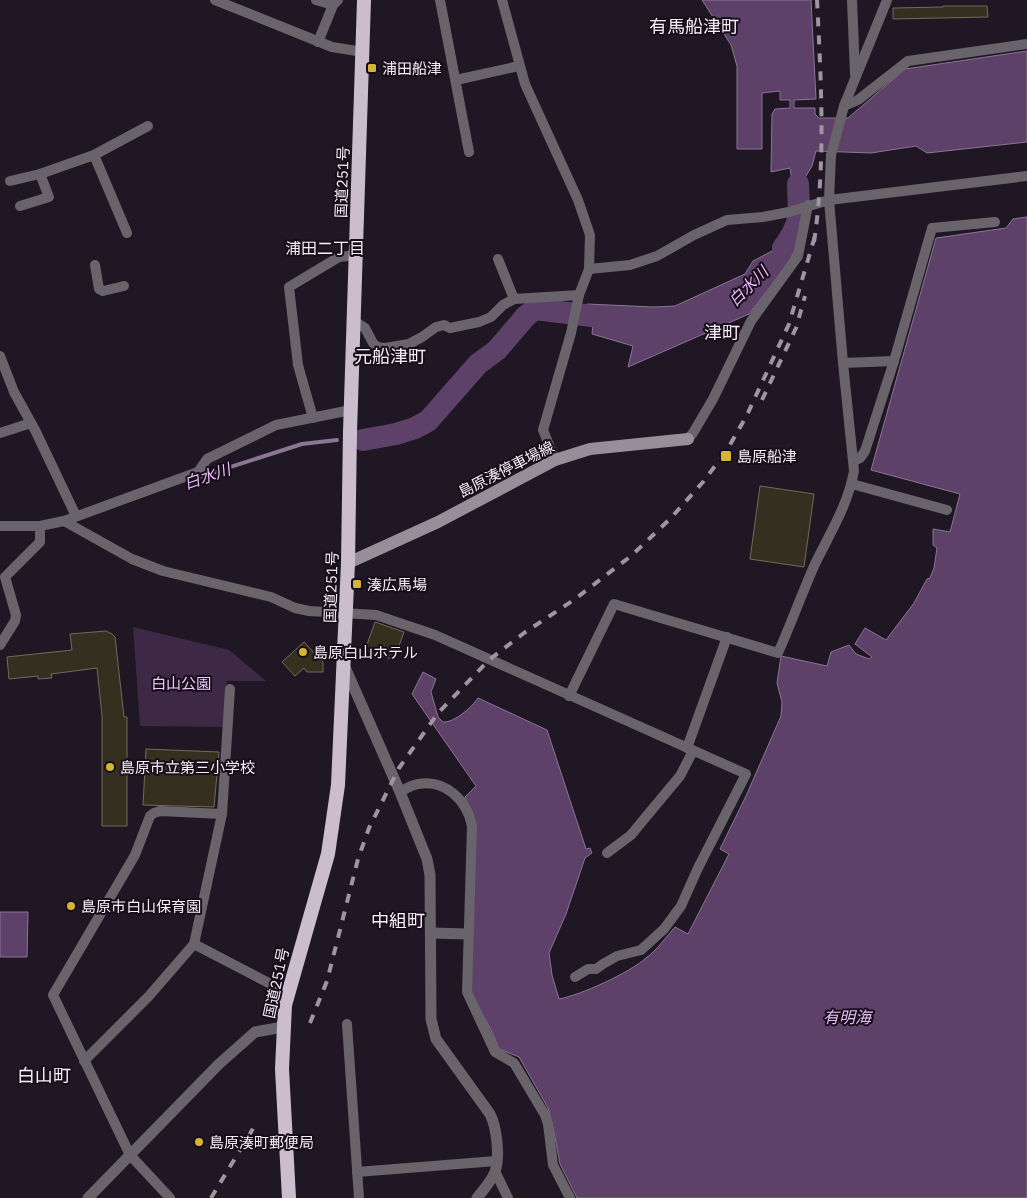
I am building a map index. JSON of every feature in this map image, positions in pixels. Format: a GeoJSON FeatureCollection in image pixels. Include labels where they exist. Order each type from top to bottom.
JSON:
{"type":"FeatureCollection","features":[{"type":"Feature","properties":{"kind":"highway","name":"国道251号"},"geometry":{"type":"LineString","coordinates":[[289,1198],[282,1069],[285,1004],[328,854],[338,785],[348,563],[364,0]]}},
{"type":"Feature","properties":{"kind":"main road","name":"島原湊停車場線"},"geometry":{"type":"LineString","coordinates":[[348,563],[438,522],[555,460],[590,449],[688,438]]}},
{"type":"Feature","properties":{"kind":"street"},"geometry":{"type":"LineString","coordinates":[[215,0],[332,47],[363,52]]}},
{"type":"Feature","properties":{"kind":"street"},"geometry":{"type":"LineString","coordinates":[[316,0],[336,2],[318,42]]}},
{"type":"Feature","properties":{"kind":"street"},"geometry":{"type":"LineString","coordinates":[[440,0],[469,152]]}},
{"type":"Feature","properties":{"kind":"street"},"geometry":{"type":"LineString","coordinates":[[502,0],[525,84],[578,200],[590,235],[589,269],[578,298],[571,333],[543,430],[555,460]]}},
{"type":"Feature","properties":{"kind":"street"},"geometry":{"type":"LineString","coordinates":[[852,0],[855,79]]}},
{"type":"Feature","properties":{"kind":"street"},"geometry":{"type":"LineString","coordinates":[[569,696],[614,604],[778,654],[815,565],[842,512],[852,484],[854,461],[843,363],[829,200],[831,156],[842,111],[887,0]]}},
{"type":"Feature","properties":{"kind":"street"},"geometry":{"type":"LineString","coordinates":[[842,111],[908,61],[1027,44]]}},
{"type":"Feature","properties":{"kind":"street"},"geometry":{"type":"LineString","coordinates":[[456,80],[519,66]]}},
{"type":"Feature","properties":{"kind":"street"},"geometry":{"type":"LineString","coordinates":[[10,182],[40,174],[94,155],[148,126]]}},
{"type":"Feature","properties":{"kind":"street"},"geometry":{"type":"LineString","coordinates":[[94,155],[127,233]]}},
{"type":"Feature","properties":{"kind":"street"},"geometry":{"type":"LineString","coordinates":[[20,206],[49,197],[40,174]]}},
{"type":"Feature","properties":{"kind":"street"},"geometry":{"type":"LineString","coordinates":[[589,269],[630,265],[657,256],[694,235],[727,220],[762,217],[789,212],[807,205],[829,200],[1027,176]]}},
{"type":"Feature","properties":{"kind":"street"},"geometry":{"type":"LineString","coordinates":[[688,438],[693,434],[713,399],[750,321],[798,256],[807,205]]}},
{"type":"Feature","properties":{"kind":"street"},"geometry":{"type":"LineString","coordinates":[[854,461],[860,458],[865,450],[894,362],[932,228],[995,222]]}},
{"type":"Feature","properties":{"kind":"street"},"geometry":{"type":"LineString","coordinates":[[313,418],[298,365],[289,286],[338,257],[357,255]]}},
{"type":"Feature","properties":{"kind":"street"},"geometry":{"type":"LineString","coordinates":[[498,259],[514,299]]}},
{"type":"Feature","properties":{"kind":"street"},"geometry":{"type":"LineString","coordinates":[[95,265],[99,289],[104,291],[124,286]]}},
{"type":"Feature","properties":{"kind":"street"},"geometry":{"type":"LineString","coordinates":[[354,321],[365,328],[377,347],[385,348],[409,344],[436,326],[444,325],[450,328],[479,322],[491,317],[503,305],[514,299],[578,298]]}},
{"type":"Feature","properties":{"kind":"street"},"geometry":{"type":"LineString","coordinates":[[0,356],[14,392],[31,423],[70,521],[132,559],[152,568],[271,597],[309,612],[376,615],[434,635],[746,774],[698,868],[681,906],[664,929],[641,950],[617,956],[596,970],[588,970],[575,976]]}},
{"type":"Feature","properties":{"kind":"street"},"geometry":{"type":"LineString","coordinates":[[843,363],[894,362]]}},
{"type":"Feature","properties":{"kind":"street"},"geometry":{"type":"LineString","coordinates":[[0,526],[40,526],[70,521],[198,472],[207,459],[276,425],[351,410]]}},
{"type":"Feature","properties":{"kind":"street"},"geometry":{"type":"LineString","coordinates":[[0,432],[31,423]]}},
{"type":"Feature","properties":{"kind":"street"},"geometry":{"type":"LineString","coordinates":[[852,484],[947,510]]}},
{"type":"Feature","properties":{"kind":"street"},"geometry":{"type":"LineString","coordinates":[[0,645],[15,621],[16,615],[5,576],[36,548],[40,542],[40,526]]}},
{"type":"Feature","properties":{"kind":"street"},"geometry":{"type":"LineString","coordinates":[[607,853],[631,835],[680,776],[727,637]]}},
{"type":"Feature","properties":{"kind":"street"},"geometry":{"type":"LineString","coordinates":[[344,666],[400,792],[427,859],[430,875],[432,1030],[436,1040],[494,1122],[496,1166],[508,1198]]}},
{"type":"Feature","properties":{"kind":"street"},"geometry":{"type":"LineString","coordinates":[[84,1061],[149,996],[194,944],[222,814],[230,689]]}},
{"type":"Feature","properties":{"kind":"street"},"geometry":{"type":"LineString","coordinates":[[400,792],[420,783],[440,785],[458,797],[470,818],[472,826],[467,992],[495,1052],[514,1063],[545,1115],[548,1124],[553,1165],[570,1198]]}},
{"type":"Feature","properties":{"kind":"street"},"geometry":{"type":"LineString","coordinates":[[170,1198],[130,1155],[53,995],[134,855],[150,816],[160,811],[222,814]]}},
{"type":"Feature","properties":{"kind":"street"},"geometry":{"type":"LineString","coordinates":[[431,933],[468,934]]}},
{"type":"Feature","properties":{"kind":"street"},"geometry":{"type":"LineString","coordinates":[[194,944],[288,993]]}},
{"type":"Feature","properties":{"kind":"street"},"geometry":{"type":"LineString","coordinates":[[348,1024],[359,1198]]}},
{"type":"Feature","properties":{"kind":"street"},"geometry":{"type":"LineString","coordinates":[[88,1198],[219,1064],[255,1032],[283,1028]]}},
{"type":"Feature","properties":{"kind":"street"},"geometry":{"type":"LineString","coordinates":[[357,1172],[496,1166]]}},
{"type":"Feature","properties":{"kind":"street"},"geometry":{"type":"LineString","coordinates":[[477,1198],[485,1188],[496,1166]]}},
{"type":"Feature","properties":{"kind":"green space","name":"白山公園"},"geometry":{"type":"Polygon","coordinates":[[[133,627],[229,650],[266,681],[227,681],[223,727],[140,726],[133,627]]]}},
{"type":"Feature","properties":{"kind":"water"},"geometry":{"type":"Polygon","coordinates":[[[702,0],[811,0],[816,99],[794,100],[794,108],[815,108],[815,114],[819,118],[848,118],[905,69],[1027,51],[1027,142],[927,153],[916,146],[871,153],[816,151],[812,166],[800,186],[803,203],[796,206],[790,168],[771,172],[772,114],[775,109],[790,108],[790,100],[780,100],[780,91],[762,93],[762,149],[737,149],[737,66],[731,45],[702,0]]]}},
{"type":"Feature","properties":{"kind":"water","name":"有明海"},"geometry":{"type":"Polygon","coordinates":[[[1027,217],[1027,1198],[577,1198],[560,1164],[548,1108],[519,1057],[499,1049],[491,1030],[468,989],[476,825],[465,797],[476,786],[412,694],[423,672],[436,679],[431,692],[438,717],[443,722],[457,717],[472,706],[478,698],[547,730],[586,849],[590,848],[592,853],[585,858],[566,914],[549,953],[552,975],[559,999],[617,977],[638,964],[658,947],[675,927],[688,934],[729,854],[720,849],[746,796],[781,716],[782,702],[777,683],[781,656],[827,666],[831,652],[849,645],[856,654],[869,659],[872,657],[855,644],[865,628],[886,640],[914,603],[927,579],[930,578],[934,568],[937,548],[933,545],[933,529],[950,532],[960,494],[871,470],[936,238],[1006,228],[1013,219],[1027,217]]]}},
{"type":"Feature","properties":{"kind":"water"},"geometry":{"type":"Polygon","coordinates":[[[796,220],[801,223],[796,246],[789,263],[749,314],[628,367],[633,346],[592,334],[593,323],[583,322],[583,318],[579,318],[580,307],[587,307],[587,304],[675,306],[745,274],[753,261],[776,249],[796,220]]]}},
{"type":"Feature","properties":{"kind":"water"},"geometry":{"type":"Polygon","coordinates":[[[0,912],[28,912],[27,957],[0,957],[0,912]]]}},
{"type":"Feature","properties":{"kind":"building"},"geometry":{"type":"Polygon","coordinates":[[[987,6],[988,17],[893,19],[893,8],[987,6]]]}},
{"type":"Feature","properties":{"kind":"building"},"geometry":{"type":"Polygon","coordinates":[[[760,486],[814,494],[804,567],[750,559],[760,486]]]}},
{"type":"Feature","properties":{"kind":"building"},"geometry":{"type":"Polygon","coordinates":[[[375,622],[404,632],[394,660],[365,650],[375,622]]]}},
{"type":"Feature","properties":{"kind":"building"},"geometry":{"type":"Polygon","coordinates":[[[106,631],[115,637],[124,717],[127,717],[127,826],[102,826],[102,716],[97,668],[51,674],[52,678],[38,679],[38,676],[9,679],[7,657],[72,650],[70,634],[106,631]]]}},
{"type":"Feature","properties":{"kind":"building","name":"島原白山ホテル"},"geometry":{"type":"Polygon","coordinates":[[[304,642],[323,662],[323,672],[307,672],[304,668],[295,676],[282,662],[304,642]]]}},
{"type":"Feature","properties":{"kind":"building"},"geometry":{"type":"Polygon","coordinates":[[[146,749],[219,752],[214,807],[143,805],[146,749]]]}},
{"type":"Feature","properties":{"kind":"waterway","name":"白水川"},"geometry":{"type":"LineString","coordinates":[[783,248],[794,231],[798,218],[798,184]]}},
{"type":"Feature","properties":{"kind":"waterway","name":"白水川"},"geometry":{"type":"LineString","coordinates":[[363,440],[396,434],[415,428],[428,421],[478,364],[497,350],[526,316],[535,309],[600,317]]}},
{"type":"Feature","properties":{"kind":"waterway","name":"白水川"},"geometry":{"type":"LineString","coordinates":[[196,478],[302,444],[337,440]]}},
{"type":"Feature","properties":{"kind":"railway"},"geometry":{"type":"LineString","coordinates":[[814,242],[818,212],[821,151],[821,91],[817,0]]}},
{"type":"Feature","properties":{"kind":"railway"},"geometry":{"type":"LineString","coordinates":[[310,1023],[327,981],[358,859],[369,828],[399,768],[438,713],[489,660],[524,633],[575,599],[631,556],[670,519],[703,482],[727,450],[747,415],[789,324],[815,236]]}},
{"type":"Feature","properties":{"kind":"railway"},"geometry":{"type":"LineString","coordinates":[[762,400],[796,328],[805,296]]}},
{"type":"Feature","properties":{"kind":"railway"},"geometry":{"type":"LineString","coordinates":[[211,1198],[254,1127]]}},
{"type":"Feature","properties":{"kind":"place","name":"浦田船津"},"geometry":{"type":"Point","coordinates":[372,68]}},
{"type":"Feature","properties":{"kind":"place","name":"島原船津"},"geometry":{"type":"Point","coordinates":[726,456]}},
{"type":"Feature","properties":{"kind":"place","name":"湊広馬場"},"geometry":{"type":"Point","coordinates":[357,584]}},
{"type":"Feature","properties":{"kind":"place","name":"島原白山ホテル"},"geometry":{"type":"Point","coordinates":[303,652]}},
{"type":"Feature","properties":{"kind":"place","name":"島原市立第三小学校"},"geometry":{"type":"Point","coordinates":[110,767]}},
{"type":"Feature","properties":{"kind":"place","name":"島原市白山保育園"},"geometry":{"type":"Point","coordinates":[71,906]}},
{"type":"Feature","properties":{"kind":"place","name":"島原湊町郵便局"},"geometry":{"type":"Point","coordinates":[199,1142]}},
{"type":"Feature","properties":{"kind":"district","name":"有馬船津町"},"geometry":{"type":"Point","coordinates":[694,26]}},
{"type":"Feature","properties":{"kind":"district","name":"浦田二丁目"},"geometry":{"type":"Point","coordinates":[325,248]}},
{"type":"Feature","properties":{"kind":"district","name":"津町"},"geometry":{"type":"Point","coordinates":[722,332]}},
{"type":"Feature","properties":{"kind":"district","name":"元船津町"},"geometry":{"type":"Point","coordinates":[390,356]}},
{"type":"Feature","properties":{"kind":"district","name":"中組町"},"geometry":{"type":"Point","coordinates":[398,920]}},
{"type":"Feature","properties":{"kind":"district","name":"白山町"},"geometry":{"type":"Point","coordinates":[44,1075]}}]}
